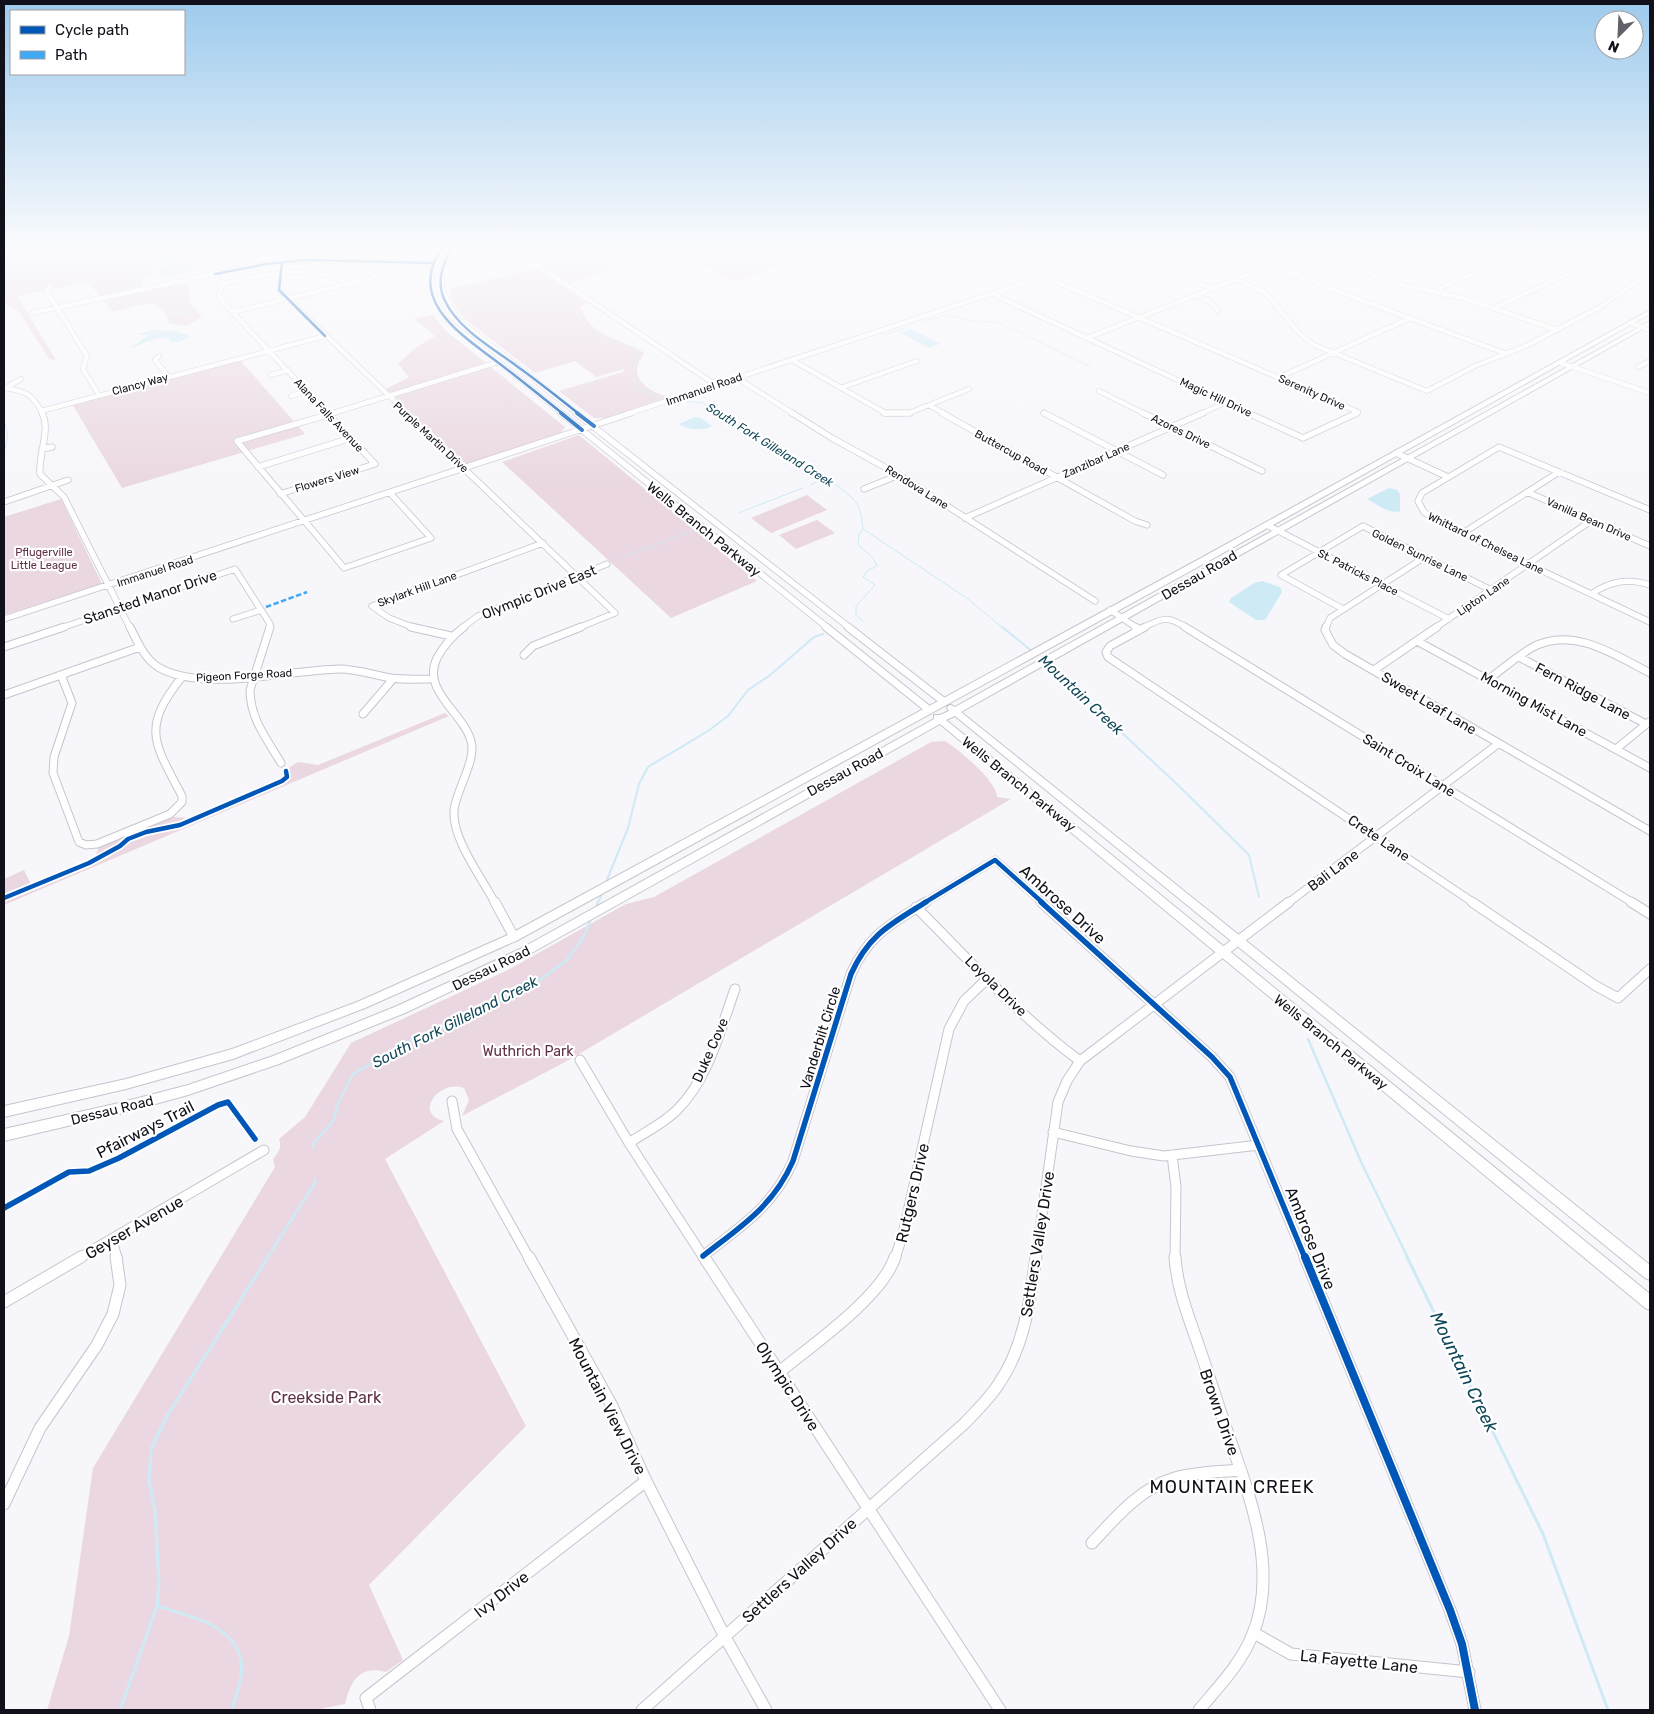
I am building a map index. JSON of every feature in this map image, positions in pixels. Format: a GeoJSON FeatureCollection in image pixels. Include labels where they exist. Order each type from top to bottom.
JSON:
{"type":"FeatureCollection","features":[{"type":"Feature","properties":{"kind":"main road","name":"Dessau Road"},"geometry":{"type":"LineString","coordinates":[[4,1112],[126,1084],[233,1054],[362,1005],[514,937],[1625,327]]}},
{"type":"Feature","properties":{"kind":"main road","name":"Dessau Road"},"geometry":{"type":"LineString","coordinates":[[4,1135],[113,1111],[251,1070],[350,1033],[524,952],[1278,530],[1648,327]]}},
{"type":"Feature","properties":{"kind":"main road","name":"Wells Branch Parkway"},"geometry":{"type":"LineString","coordinates":[[944,701],[1650,1273]]}},
{"type":"Feature","properties":{"kind":"main road","name":"Wells Branch Parkway"},"geometry":{"type":"LineString","coordinates":[[928,710],[1650,1303]]}},
{"type":"Feature","properties":{"kind":"main road"},"geometry":{"type":"LineString","coordinates":[[1019,784],[1035,775]]}},
{"type":"Feature","properties":{"kind":"main road"},"geometry":{"type":"LineString","coordinates":[[514,937],[524,952]]}},
{"type":"Feature","properties":{"kind":"street"},"geometry":{"type":"LineString","coordinates":[[69,327],[87,356],[83,369],[100,395]]}},
{"type":"Feature","properties":{"kind":"street","name":"Alana Falls Avenue"},"geometry":{"type":"LineString","coordinates":[[247,327],[375,464]]}},
{"type":"Feature","properties":{"kind":"street","name":"Purple Martin Drive"},"geometry":{"type":"LineString","coordinates":[[317,327],[615,613],[533,646],[524,655]]}},
{"type":"Feature","properties":{"kind":"street","name":"Wells Branch Parkway"},"geometry":{"type":"LineString","coordinates":[[455,327],[928,710]]}},
{"type":"Feature","properties":{"kind":"street","name":"Wells Branch Parkway"},"geometry":{"type":"LineString","coordinates":[[468,327],[944,701]]}},
{"type":"Feature","properties":{"kind":"street"},"geometry":{"type":"LineString","coordinates":[[629,327],[716,385]]}},
{"type":"Feature","properties":{"kind":"street","name":"Immanuel Road"},"geometry":{"type":"LineString","coordinates":[[4,619],[390,494],[892,327]]}},
{"type":"Feature","properties":{"kind":"street","name":"Magic Hill Drive"},"geometry":{"type":"LineString","coordinates":[[1063,327],[1303,438]]}},
{"type":"Feature","properties":{"kind":"street"},"geometry":{"type":"LineString","coordinates":[[1087,338],[1114,327]]}},
{"type":"Feature","properties":{"kind":"street","name":"Serenity Drive"},"geometry":{"type":"LineString","coordinates":[[1162,327],[1358,412],[1303,438]]}},
{"type":"Feature","properties":{"kind":"street"},"geometry":{"type":"LineString","coordinates":[[1294,327],[1301,336],[1312,344],[1330,353],[1427,391],[1475,366],[1506,354],[1563,327]]}},
{"type":"Feature","properties":{"kind":"street"},"geometry":{"type":"LineString","coordinates":[[1280,377],[1390,327]]}},
{"type":"Feature","properties":{"kind":"street"},"geometry":{"type":"LineString","coordinates":[[1430,327],[1506,354]]}},
{"type":"Feature","properties":{"kind":"street"},"geometry":{"type":"LineString","coordinates":[[1548,327],[1557,330]]}},
{"type":"Feature","properties":{"kind":"street","name":"Clancy Way"},"geometry":{"type":"LineString","coordinates":[[41,411],[168,376],[326,336]]}},
{"type":"Feature","properties":{"kind":"street"},"geometry":{"type":"LineString","coordinates":[[159,356],[155,360],[168,376]]}},
{"type":"Feature","properties":{"kind":"street"},"geometry":{"type":"LineString","coordinates":[[792,360],[882,412],[893,415],[909,413],[970,389]]}},
{"type":"Feature","properties":{"kind":"street"},"geometry":{"type":"LineString","coordinates":[[840,388],[917,361]]}},
{"type":"Feature","properties":{"kind":"street"},"geometry":{"type":"LineString","coordinates":[[1638,368],[1650,361]]}},
{"type":"Feature","properties":{"kind":"street"},"geometry":{"type":"LineString","coordinates":[[390,494],[431,538],[344,568],[237,441],[389,397],[498,362]]}},
{"type":"Feature","properties":{"kind":"street"},"geometry":{"type":"LineString","coordinates":[[1561,363],[1650,393]]}},
{"type":"Feature","properties":{"kind":"street"},"geometry":{"type":"LineString","coordinates":[[271,374],[288,370]]}},
{"type":"Feature","properties":{"kind":"street","name":"Rendova Lane"},"geometry":{"type":"LineString","coordinates":[[737,378],[832,438],[899,475],[1095,601]]}},
{"type":"Feature","properties":{"kind":"street"},"geometry":{"type":"LineString","coordinates":[[4,388],[21,379]]}},
{"type":"Feature","properties":{"kind":"street"},"geometry":{"type":"LineString","coordinates":[[4,388],[19,390],[34,397],[41,411]]}},
{"type":"Feature","properties":{"kind":"street"},"geometry":{"type":"LineString","coordinates":[[291,396],[307,391]]}},
{"type":"Feature","properties":{"kind":"street","name":"Azores Drive"},"geometry":{"type":"LineString","coordinates":[[1099,391],[1262,471]]}},
{"type":"Feature","properties":{"kind":"street","name":"Zanzibar Lane"},"geometry":{"type":"LineString","coordinates":[[965,518],[1227,402]]}},
{"type":"Feature","properties":{"kind":"street","name":"Buttercup Road"},"geometry":{"type":"LineString","coordinates":[[929,406],[1135,521],[1147,524]]}},
{"type":"Feature","properties":{"kind":"street","name":"Pigeon Forge Road"},"geometry":{"type":"LineString","coordinates":[[41,411],[46,420],[39,464],[40,474],[64,497],[140,647],[153,665],[182,677],[254,676],[341,669],[393,678],[433,679]]}},
{"type":"Feature","properties":{"kind":"street"},"geometry":{"type":"LineString","coordinates":[[1044,413],[1163,475]]}},
{"type":"Feature","properties":{"kind":"street"},"geometry":{"type":"LineString","coordinates":[[258,467],[351,438]]}},
{"type":"Feature","properties":{"kind":"street"},"geometry":{"type":"LineString","coordinates":[[42,449],[52,447]]}},
{"type":"Feature","properties":{"kind":"street","name":"Whittard of Chelsea Lane"},"geometry":{"type":"LineString","coordinates":[[1559,472],[1499,447],[1422,493],[1418,498],[1418,504],[1428,516],[1650,622]]}},
{"type":"Feature","properties":{"kind":"street"},"geometry":{"type":"LineString","coordinates":[[1396,453],[1448,477]]}},
{"type":"Feature","properties":{"kind":"street","name":"Flowers View"},"geometry":{"type":"LineString","coordinates":[[280,494],[375,464]]}},
{"type":"Feature","properties":{"kind":"street"},"geometry":{"type":"LineString","coordinates":[[1463,533],[1559,472],[1650,510]]}},
{"type":"Feature","properties":{"kind":"street"},"geometry":{"type":"LineString","coordinates":[[864,489],[899,475]]}},
{"type":"Feature","properties":{"kind":"street"},"geometry":{"type":"LineString","coordinates":[[4,502],[68,480]]}},
{"type":"Feature","properties":{"kind":"street","name":"Vanilla Bean Drive"},"geometry":{"type":"LineString","coordinates":[[1527,492],[1650,546]]}},
{"type":"Feature","properties":{"kind":"street","name":"Lipton Lane"},"geometry":{"type":"LineString","coordinates":[[1374,670],[1592,520]]}},
{"type":"Feature","properties":{"kind":"street"},"geometry":{"type":"LineString","coordinates":[[702,526],[716,522]]}},
{"type":"Feature","properties":{"kind":"street","name":"St. Patricks Place"},"geometry":{"type":"LineString","coordinates":[[1267,525],[1449,619]]}},
{"type":"Feature","properties":{"kind":"street","name":"Golden Sunrise Lane"},"geometry":{"type":"LineString","coordinates":[[1343,609],[1281,575],[1363,526],[1492,590]]}},
{"type":"Feature","properties":{"kind":"street","name":"Skylark Hill Lane"},"geometry":{"type":"LineString","coordinates":[[451,636],[395,621],[379,613],[372,606],[543,543]]}},
{"type":"Feature","properties":{"kind":"street","name":"Sweet Leaf Lane"},"geometry":{"type":"LineString","coordinates":[[1426,557],[1343,609],[1327,622],[1326,635],[1332,645],[1344,654],[1650,831]]}},
{"type":"Feature","properties":{"kind":"street","name":"Olympic Drive East"},"geometry":{"type":"LineString","coordinates":[[433,679],[433,666],[451,636],[478,616],[607,564]]}},
{"type":"Feature","properties":{"kind":"street","name":"Stansted Manor Drive"},"geometry":{"type":"LineString","coordinates":[[4,647],[235,568],[270,624],[268,636],[250,690],[252,713],[281,763]]}},
{"type":"Feature","properties":{"kind":"street"},"geometry":{"type":"LineString","coordinates":[[770,581],[784,575]]}},
{"type":"Feature","properties":{"kind":"street"},"geometry":{"type":"LineString","coordinates":[[1591,594],[1608,582],[1616,580],[1630,580],[1650,585]]}},
{"type":"Feature","properties":{"kind":"street"},"geometry":{"type":"LineString","coordinates":[[233,620],[261,610]]}},
{"type":"Feature","properties":{"kind":"street"},"geometry":{"type":"LineString","coordinates":[[1110,610],[1140,630]]}},
{"type":"Feature","properties":{"kind":"street","name":"Saint Croix Lane"},"geometry":{"type":"LineString","coordinates":[[1140,630],[1159,619],[1168,618],[1180,623],[1650,914]]}},
{"type":"Feature","properties":{"kind":"street","name":"Crete Lane"},"geometry":{"type":"LineString","coordinates":[[1140,630],[1110,646],[1106,652],[1108,656],[1596,986],[1618,998],[1650,969]]}},
{"type":"Feature","properties":{"kind":"street"},"geometry":{"type":"LineString","coordinates":[[1489,680],[1537,644],[1547,640],[1575,641],[1603,649],[1650,673]]}},
{"type":"Feature","properties":{"kind":"street","name":"Morning Mist Lane"},"geometry":{"type":"LineString","coordinates":[[1417,641],[1650,768]]}},
{"type":"Feature","properties":{"kind":"street"},"geometry":{"type":"LineString","coordinates":[[858,653],[873,646]]}},
{"type":"Feature","properties":{"kind":"street"},"geometry":{"type":"LineString","coordinates":[[4,695],[140,647]]}},
{"type":"Feature","properties":{"kind":"street","name":"Fern Ridge Lane"},"geometry":{"type":"LineString","coordinates":[[1519,657],[1648,722]]}},
{"type":"Feature","properties":{"kind":"street"},"geometry":{"type":"LineString","coordinates":[[61,675],[72,703],[54,757],[54,773],[79,842],[86,846],[97,844],[170,814],[182,802],[182,796],[156,745],[156,725],[162,704],[182,677]]}},
{"type":"Feature","properties":{"kind":"street"},"geometry":{"type":"LineString","coordinates":[[363,714],[393,678]]}},
{"type":"Feature","properties":{"kind":"street"},"geometry":{"type":"LineString","coordinates":[[433,679],[435,687],[460,719],[472,742],[469,764],[454,810],[457,834],[514,937]]}},
{"type":"Feature","properties":{"kind":"street"},"geometry":{"type":"LineString","coordinates":[[1616,749],[1648,722]]}},
{"type":"Feature","properties":{"kind":"street","name":"Bali Lane"},"geometry":{"type":"LineString","coordinates":[[1240,940],[1498,744]]}},
{"type":"Feature","properties":{"kind":"street","name":"Vanderbilt Circle"},"geometry":{"type":"LineString","coordinates":[[703,1256],[756,1214],[774,1197],[785,1180],[793,1161],[851,974],[859,956],[881,930],[995,860]]}},
{"type":"Feature","properties":{"kind":"street","name":"Ambrose Drive"},"geometry":{"type":"LineString","coordinates":[[995,860],[1212,1057],[1230,1077],[1450,1610],[1462,1644],[1469,1672],[1474,1710]]}},
{"type":"Feature","properties":{"kind":"street","name":"Loyola Drive"},"geometry":{"type":"LineString","coordinates":[[916,907],[987,979],[1059,1046],[1080,1061]]}},
{"type":"Feature","properties":{"kind":"street","name":"Settlers Valley Drive"},"geometry":{"type":"LineString","coordinates":[[642,1710],[965,1423],[998,1385],[1012,1359],[1024,1327],[1031,1295],[1058,1102],[1067,1081],[1080,1061],[1240,940]]}},
{"type":"Feature","properties":{"kind":"street","name":"Rutgers Drive"},"geometry":{"type":"LineString","coordinates":[[778,1373],[872,1294],[893,1264],[903,1234],[949,1028],[964,1000],[973,989],[987,979]]}},
{"type":"Feature","properties":{"kind":"street","name":"Duke Cove"},"geometry":{"type":"LineString","coordinates":[[629,1143],[675,1111],[687,1098],[704,1069],[736,989]]}},
{"type":"Feature","properties":{"kind":"street","name":"Olympic Drive"},"geometry":{"type":"LineString","coordinates":[[580,1060],[629,1143],[1000,1710]]}},
{"type":"Feature","properties":{"kind":"street","name":"Mountain View Drive"},"geometry":{"type":"LineString","coordinates":[[452,1101],[457,1129],[612,1406],[646,1481],[726,1637],[766,1710]]}},
{"type":"Feature","properties":{"kind":"street"},"geometry":{"type":"LineString","coordinates":[[1053,1132],[1131,1152],[1172,1156],[1259,1145]]}},
{"type":"Feature","properties":{"kind":"street","name":"Geyser Avenue"},"geometry":{"type":"LineString","coordinates":[[4,1302],[264,1150]]}},
{"type":"Feature","properties":{"kind":"street","name":"Brown Drive"},"geometry":{"type":"LineString","coordinates":[[1172,1156],[1176,1187],[1174,1240],[1178,1284],[1240,1470],[1256,1522],[1262,1554],[1263,1579],[1254,1633],[1238,1662],[1199,1710]]}},
{"type":"Feature","properties":{"kind":"street"},"geometry":{"type":"LineString","coordinates":[[4,1504],[45,1419],[91,1352],[113,1315],[121,1287],[120,1270],[112,1240]]}},
{"type":"Feature","properties":{"kind":"street"},"geometry":{"type":"LineString","coordinates":[[1092,1542],[1119,1513],[1156,1486],[1174,1478],[1240,1470]]}},
{"type":"Feature","properties":{"kind":"street","name":"Ivy Drive"},"geometry":{"type":"LineString","coordinates":[[370,1710],[366,1698],[646,1481]]}},
{"type":"Feature","properties":{"kind":"street","name":"La Fayette Lane"},"geometry":{"type":"LineString","coordinates":[[1254,1633],[1291,1654],[1469,1672]]}},
{"type":"Feature","properties":{"kind":"green space"},"geometry":{"type":"Polygon","coordinates":[[[29,327],[36,327],[56,360],[49,359],[29,327]]]}},
{"type":"Feature","properties":{"kind":"green space"},"geometry":{"type":"Polygon","coordinates":[[[424,327],[443,327],[565,427],[561,433],[467,465],[386,389],[409,377],[398,364],[414,349],[435,336],[424,327]]]}},
{"type":"Feature","properties":{"kind":"green space"},"geometry":{"type":"Polygon","coordinates":[[[475,327],[593,327],[644,353],[637,366],[637,374],[643,384],[654,392],[671,398],[612,418],[594,418],[559,391],[623,372],[624,369],[596,377],[575,361],[535,373],[475,327]]]}},
{"type":"Feature","properties":{"kind":"green space"},"geometry":{"type":"Polygon","coordinates":[[[241,361],[305,434],[122,488],[71,402],[241,361]]]}},
{"type":"Feature","properties":{"kind":"green space"},"geometry":{"type":"Polygon","coordinates":[[[579,435],[757,581],[671,618],[502,462],[579,435]]]}},
{"type":"Feature","properties":{"kind":"green space"},"geometry":{"type":"Polygon","coordinates":[[[807,495],[827,510],[771,533],[751,518],[807,495]]]}},
{"type":"Feature","properties":{"kind":"green space","name":"Pflugerville Little League"},"geometry":{"type":"Polygon","coordinates":[[[61,499],[102,584],[4,615],[4,517],[61,499]]]}},
{"type":"Feature","properties":{"kind":"green space"},"geometry":{"type":"Polygon","coordinates":[[[817,520],[835,533],[796,549],[779,535],[817,520]]]}},
{"type":"Feature","properties":{"kind":"green space"},"geometry":{"type":"Polygon","coordinates":[[[445,713],[449,716],[4,905],[4,879],[24,870],[31,884],[91,859],[96,855],[99,847],[172,817],[190,818],[276,782],[283,776],[282,772],[298,762],[318,765],[445,713]]]}},
{"type":"Feature","properties":{"kind":"green space","name":"Creekside Park"},"geometry":{"type":"Polygon","coordinates":[[[945,741],[984,774],[995,790],[997,797],[1011,799],[567,1061],[462,1116],[469,1100],[464,1088],[446,1088],[433,1098],[430,1105],[431,1112],[435,1117],[444,1121],[385,1159],[526,1426],[369,1585],[403,1660],[386,1672],[369,1671],[358,1676],[350,1688],[345,1704],[315,1710],[47,1710],[69,1636],[93,1468],[275,1167],[273,1159],[279,1149],[279,1139],[305,1117],[351,1043],[508,970],[626,904],[654,897],[931,742],[945,741]]]}},
{"type":"Feature","properties":{"kind":"water"},"geometry":{"type":"Polygon","coordinates":[[[911,329],[940,344],[928,348],[901,333],[911,329]]]}},
{"type":"Feature","properties":{"kind":"water"},"geometry":{"type":"Polygon","coordinates":[[[152,330],[175,331],[189,336],[177,342],[169,341],[170,339],[165,338],[154,339],[129,349],[149,335],[137,335],[152,330]]]}},
{"type":"Feature","properties":{"kind":"water"},"geometry":{"type":"Polygon","coordinates":[[[695,417],[701,418],[712,426],[705,429],[696,429],[686,428],[679,424],[695,417]]]}},
{"type":"Feature","properties":{"kind":"water"},"geometry":{"type":"Polygon","coordinates":[[[1389,488],[1397,490],[1400,494],[1400,511],[1392,512],[1367,499],[1389,488]]]}},
{"type":"Feature","properties":{"kind":"water"},"geometry":{"type":"Polygon","coordinates":[[[1262,581],[1280,587],[1282,592],[1265,620],[1256,620],[1229,602],[1231,598],[1254,583],[1262,581]]]}},
{"type":"Feature","properties":{"kind":"waterway","name":"South Fork Gilleland Creek"},"geometry":{"type":"LineString","coordinates":[[587,327],[604,338],[639,352],[633,370],[637,388],[657,397],[667,399]]}},
{"type":"Feature","properties":{"kind":"waterway"},"geometry":{"type":"LineString","coordinates":[[1008,327],[1090,366]]}},
{"type":"Feature","properties":{"kind":"waterway"},"geometry":{"type":"LineString","coordinates":[[881,333],[883,335],[906,328]]}},
{"type":"Feature","properties":{"kind":"waterway","name":"South Fork Gilleland Creek"},"geometry":{"type":"LineString","coordinates":[[674,400],[703,403],[825,478]]}},
{"type":"Feature","properties":{"kind":"waterway"},"geometry":{"type":"LineString","coordinates":[[4,419],[8,436],[4,453]]}},
{"type":"Feature","properties":{"kind":"waterway"},"geometry":{"type":"LineString","coordinates":[[810,485],[825,478]]}},
{"type":"Feature","properties":{"kind":"waterway","name":"South Fork Gilleland Creek"},"geometry":{"type":"LineString","coordinates":[[825,478],[838,486],[857,504],[861,514],[863,529]]}},
{"type":"Feature","properties":{"kind":"waterway"},"geometry":{"type":"LineString","coordinates":[[738,513],[803,488]]}},
{"type":"Feature","properties":{"kind":"waterway"},"geometry":{"type":"LineString","coordinates":[[621,558],[697,529]]}},
{"type":"Feature","properties":{"kind":"waterway","name":"Mountain Creek"},"geometry":{"type":"LineString","coordinates":[[863,529],[968,599],[1003,628]]}},
{"type":"Feature","properties":{"kind":"waterway","name":"South Fork Gilleland Creek"},"geometry":{"type":"LineString","coordinates":[[863,529],[859,534],[858,545],[873,558],[877,566],[867,571],[863,577],[875,585],[856,606],[856,615],[863,621]]}},
{"type":"Feature","properties":{"kind":"waterway","name":"Mountain Creek"},"geometry":{"type":"LineString","coordinates":[[1002,627],[1033,652]]}},
{"type":"Feature","properties":{"kind":"waterway","name":"South Fork Gilleland Creek"},"geometry":{"type":"LineString","coordinates":[[606,882],[628,828],[639,784],[648,767],[708,731],[728,716],[748,690],[769,676],[814,637],[823,634]]}},
{"type":"Feature","properties":{"kind":"waterway","name":"Mountain Creek"},"geometry":{"type":"LineString","coordinates":[[1046,662],[1179,786],[1249,855],[1259,897]]}},
{"type":"Feature","properties":{"kind":"waterway","name":"South Fork Gilleland Creek"},"geometry":{"type":"LineString","coordinates":[[598,903],[602,894]]}},
{"type":"Feature","properties":{"kind":"waterway","name":"South Fork Gilleland Creek"},"geometry":{"type":"LineString","coordinates":[[596,908],[598,902]]}},
{"type":"Feature","properties":{"kind":"waterway","name":"South Fork Gilleland Creek"},"geometry":{"type":"LineString","coordinates":[[313,1148],[313,1144],[334,1120],[337,1105],[353,1074],[415,1038],[529,988],[567,960],[584,936],[591,919]]}},
{"type":"Feature","properties":{"kind":"waterway","name":"Mountain Creek"},"geometry":{"type":"LineString","coordinates":[[1308,1039],[1362,1164],[1408,1258]]}},
{"type":"Feature","properties":{"kind":"waterway","name":"South Fork Gilleland Creek"},"geometry":{"type":"LineString","coordinates":[[267,1258],[315,1183],[315,1179]]}},
{"type":"Feature","properties":{"kind":"waterway","name":"South Fork Gilleland Creek"},"geometry":{"type":"LineString","coordinates":[[157,1606],[159,1583],[155,1511],[149,1481],[151,1449],[167,1416],[268,1257]]}},
{"type":"Feature","properties":{"kind":"waterway","name":"Mountain Creek"},"geometry":{"type":"LineString","coordinates":[[1407,1257],[1543,1534],[1608,1710]]}},
{"type":"Feature","properties":{"kind":"waterway","name":"South Fork Gilleland Creek"},"geometry":{"type":"LineString","coordinates":[[120,1710],[157,1606]]}},
{"type":"Feature","properties":{"kind":"waterway"},"geometry":{"type":"LineString","coordinates":[[157,1606],[194,1618],[219,1629],[237,1648],[242,1666],[232,1710]]}},
{"type":"Feature","properties":{"kind":"marked path"},"geometry":{"type":"LineString","coordinates":[[266,607],[307,592]]}},
{"type":"Feature","properties":{"kind":"cycle path"},"geometry":{"type":"LineString","coordinates":[[316,327],[325,336]]}},
{"type":"Feature","properties":{"kind":"cycle path"},"geometry":{"type":"LineString","coordinates":[[453,327],[582,430]]}},
{"type":"Feature","properties":{"kind":"cycle path"},"geometry":{"type":"LineString","coordinates":[[465,327],[594,426]]}},
{"type":"Feature","properties":{"kind":"cycle path"},"geometry":{"type":"LineString","coordinates":[[4,898],[89,863],[120,846],[128,839],[146,832],[180,825],[282,781],[287,777],[286,771]]}},
{"type":"Feature","properties":{"kind":"cycle path"},"geometry":{"type":"LineString","coordinates":[[703,1256],[759,1212],[777,1191],[787,1174],[793,1161],[851,974],[859,956],[881,930],[995,860],[1212,1057],[1230,1077],[1450,1610],[1462,1644],[1475,1710]]}},
{"type":"Feature","properties":{"kind":"cycle path","name":"Pfairways Trail"},"geometry":{"type":"LineString","coordinates":[[4,1208],[69,1172],[89,1171],[119,1158],[218,1105],[228,1102],[255,1139]]}},
{"type":"Feature","properties":{"kind":"district","name":"MOUNTAIN CREEK"},"geometry":{"type":"Point","coordinates":[1232,1487]}},
{"type":"Feature","properties":{"kind":"park label","name":"Wuthrich Park"},"geometry":{"type":"Point","coordinates":[528,1051]}}]}
